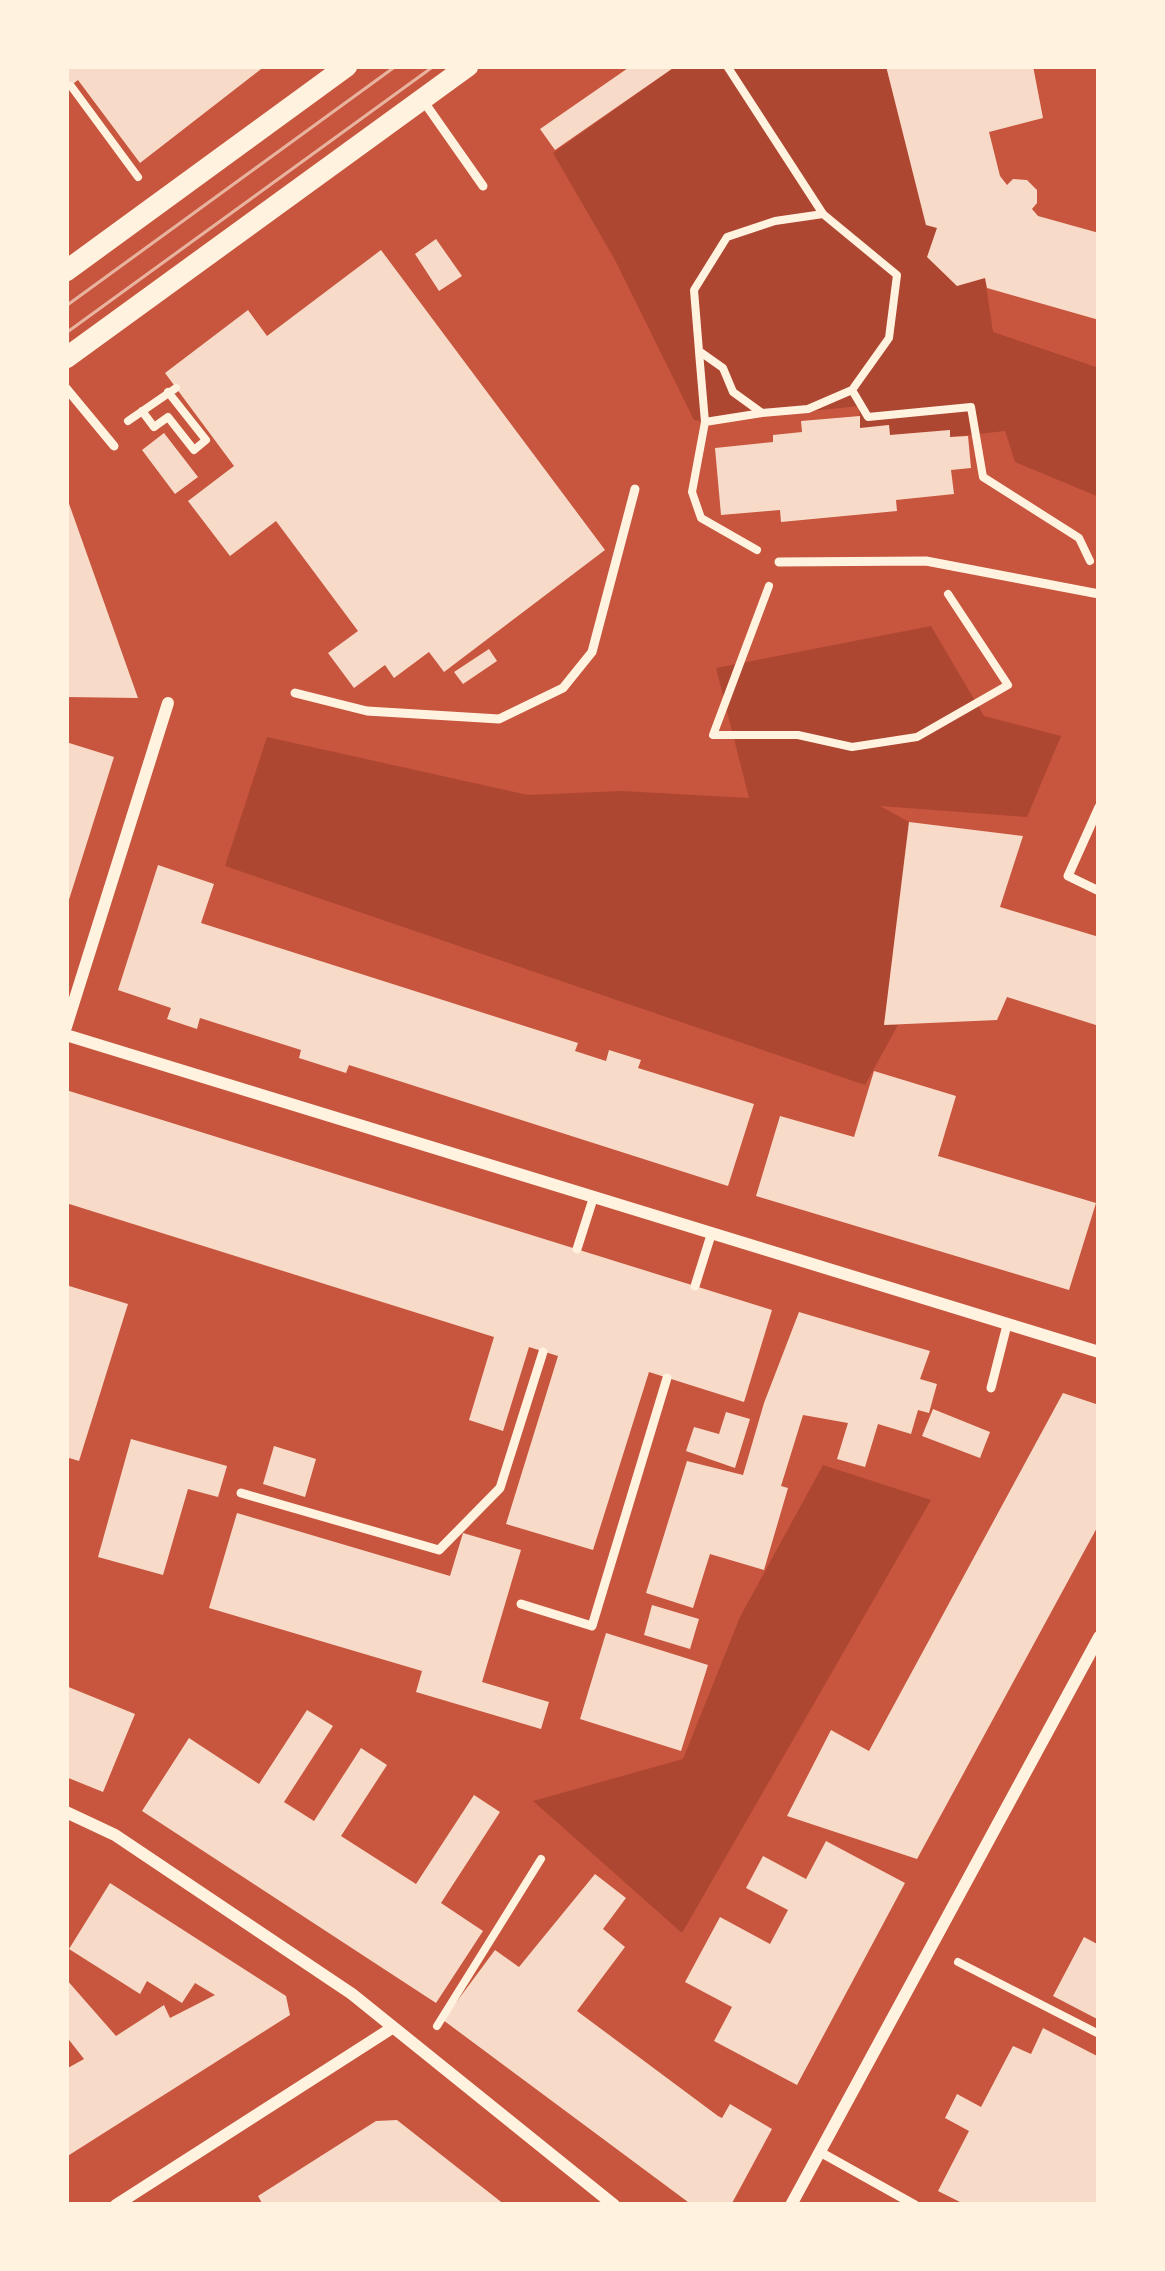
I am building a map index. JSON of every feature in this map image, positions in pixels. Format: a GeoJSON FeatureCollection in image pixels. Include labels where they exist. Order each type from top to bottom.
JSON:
{"type":"FeatureCollection","features":[{"type":"Feature","properties":{"kind":"street"},"geometry":{"type":"LineString","coordinates":[[66,271],[347,66]]}},
{"type":"Feature","properties":{"kind":"street"},"geometry":{"type":"LineString","coordinates":[[66,358],[468,66]]}},
{"type":"Feature","properties":{"kind":"street"},"geometry":{"type":"LineString","coordinates":[[168,703],[66,1031],[1099,1352]]}},
{"type":"Feature","properties":{"kind":"street"},"geometry":{"type":"LineString","coordinates":[[791,2205],[1099,1636]]}},
{"type":"Feature","properties":{"kind":"street"},"geometry":{"type":"LineString","coordinates":[[66,1812],[115,1835],[352,1994],[614,2205]]}},
{"type":"Feature","properties":{"kind":"street"},"geometry":{"type":"LineString","coordinates":[[116,2205],[392,2029]]}},
{"type":"Feature","properties":{"kind":"lane"},"geometry":{"type":"LineString","coordinates":[[422,99],[483,186]]}},
{"type":"Feature","properties":{"kind":"lane"},"geometry":{"type":"LineString","coordinates":[[66,388],[114,446]]}},
{"type":"Feature","properties":{"kind":"lane"},"geometry":{"type":"LineString","coordinates":[[295,693],[367,711],[499,719],[563,688],[592,652],[635,490]]}},
{"type":"Feature","properties":{"kind":"lane"},"geometry":{"type":"LineString","coordinates":[[778,562],[926,561],[1099,594]]}},
{"type":"Feature","properties":{"kind":"lane"},"geometry":{"type":"LineString","coordinates":[[1099,808],[1068,876],[1099,891]]}},
{"type":"Feature","properties":{"kind":"lane"},"geometry":{"type":"LineString","coordinates":[[577,1250],[593,1198]]}},
{"type":"Feature","properties":{"kind":"lane"},"geometry":{"type":"LineString","coordinates":[[695,1286],[711,1234]]}},
{"type":"Feature","properties":{"kind":"lane"},"geometry":{"type":"LineString","coordinates":[[991,1388],[1007,1325]]}},
{"type":"Feature","properties":{"kind":"lane"},"geometry":{"type":"LineString","coordinates":[[241,1493],[439,1550],[500,1488],[543,1352]]}},
{"type":"Feature","properties":{"kind":"lane"},"geometry":{"type":"LineString","coordinates":[[521,1604],[592,1626],[667,1378]]}},
{"type":"Feature","properties":{"kind":"lane"},"geometry":{"type":"LineString","coordinates":[[820,2152],[915,2205]]}},
{"type":"Feature","properties":{"kind":"path"},"geometry":{"type":"LineString","coordinates":[[705,422],[808,409],[852,390],[890,338],[897,275],[824,214],[727,66]]}},
{"type":"Feature","properties":{"kind":"path"},"geometry":{"type":"LineString","coordinates":[[737,83],[741,66]]}},
{"type":"Feature","properties":{"kind":"path"},"geometry":{"type":"LineString","coordinates":[[70,89],[139,178]]}},
{"type":"Feature","properties":{"kind":"path"},"geometry":{"type":"LineString","coordinates":[[824,214],[775,221],[727,237],[694,290],[705,422],[692,492],[701,518],[778,562],[713,735],[798,734],[852,747],[917,737],[1008,685],[926,561]]}},
{"type":"Feature","properties":{"kind":"path"},"geometry":{"type":"LineString","coordinates":[[699,351],[723,368],[733,392],[762,413]]}},
{"type":"Feature","properties":{"kind":"path"},"geometry":{"type":"LineString","coordinates":[[172,390],[206,440],[194,450],[168,417],[154,428],[146,408],[172,390]]}},
{"type":"Feature","properties":{"kind":"path"},"geometry":{"type":"LineString","coordinates":[[852,390],[868,417],[970,407],[983,477],[1079,538],[1099,578]]}},
{"type":"Feature","properties":{"kind":"path"},"geometry":{"type":"LineString","coordinates":[[421,2051],[541,1859]]}},
{"type":"Feature","properties":{"kind":"path"},"geometry":{"type":"LineString","coordinates":[[931,1948],[1099,2033]]}},
{"type":"Feature","properties":{"kind":"shaded area"},"geometry":{"type":"Polygon","coordinates":[[[676,66],[886,66],[926,225],[937,228],[928,257],[957,286],[985,278],[993,332],[1099,368],[1099,497],[1015,462],[1005,431],[950,437],[949,430],[890,435],[888,425],[860,428],[859,406],[694,420],[615,260],[553,153],[676,66]]]}},
{"type":"Feature","properties":{"kind":"shaded area"},"geometry":{"type":"Polygon","coordinates":[[[931,626],[984,716],[1061,736],[1027,817],[880,806],[909,822],[884,1024],[898,1025],[865,1085],[225,866],[267,737],[528,795],[622,791],[749,798],[716,668],[931,626]]]}},
{"type":"Feature","properties":{"kind":"shaded area"},"geometry":{"type":"Polygon","coordinates":[[[823,1465],[931,1500],[682,1933],[533,1801],[683,1759],[740,1617],[823,1465]]]}},
{"type":"Feature","properties":{"kind":"building"},"geometry":{"type":"Polygon","coordinates":[[[66,66],[265,66],[140,163],[78,80],[66,89],[66,66]]]}},
{"type":"Feature","properties":{"kind":"building"},"geometry":{"type":"Polygon","coordinates":[[[631,66],[676,66],[555,150],[540,129],[631,66]]]}},
{"type":"Feature","properties":{"kind":"building"},"geometry":{"type":"Polygon","coordinates":[[[886,66],[1033,66],[1043,118],[989,132],[1000,176],[1007,185],[1013,179],[1027,180],[1037,190],[1032,209],[1038,216],[1099,233],[1099,320],[987,288],[985,278],[957,286],[927,257],[937,228],[926,225],[886,66]]]}},
{"type":"Feature","properties":{"kind":"building"},"geometry":{"type":"Polygon","coordinates":[[[436,239],[462,276],[439,291],[415,254],[436,239]]]}},
{"type":"Feature","properties":{"kind":"building"},"geometry":{"type":"Polygon","coordinates":[[[381,250],[605,550],[444,672],[429,652],[394,678],[385,665],[354,688],[328,653],[358,631],[276,521],[230,556],[188,501],[234,466],[165,373],[248,310],[267,336],[381,250]]]}},
{"type":"Feature","properties":{"kind":"building"},"geometry":{"type":"Polygon","coordinates":[[[860,416],[860,428],[889,425],[890,435],[950,430],[950,437],[968,436],[971,468],[951,470],[954,494],[896,500],[897,511],[781,522],[780,510],[721,515],[715,448],[773,442],[773,435],[802,432],[801,421],[860,416]]]}},
{"type":"Feature","properties":{"kind":"building"},"geometry":{"type":"Polygon","coordinates":[[[164,433],[198,477],[175,494],[142,450],[164,433]]]}},
{"type":"Feature","properties":{"kind":"building"},"geometry":{"type":"Polygon","coordinates":[[[67,498],[138,698],[66,697],[67,498]]]}},
{"type":"Feature","properties":{"kind":"building"},"geometry":{"type":"Polygon","coordinates":[[[489,649],[497,661],[463,684],[454,672],[489,649]]]}},
{"type":"Feature","properties":{"kind":"building"},"geometry":{"type":"Polygon","coordinates":[[[66,742],[114,757],[67,906],[66,905],[66,742]]]}},
{"type":"Feature","properties":{"kind":"building"},"geometry":{"type":"Polygon","coordinates":[[[909,822],[1023,836],[1000,907],[1099,937],[1099,1026],[1007,997],[997,1020],[884,1025],[909,822]]]}},
{"type":"Feature","properties":{"kind":"building"},"geometry":{"type":"Polygon","coordinates":[[[158,865],[214,884],[201,923],[578,1043],[575,1051],[606,1061],[609,1050],[641,1060],[638,1068],[754,1104],[728,1186],[349,1065],[346,1073],[299,1058],[301,1050],[200,1018],[197,1029],[167,1019],[171,1008],[118,990],[158,865]]]}},
{"type":"Feature","properties":{"kind":"building"},"geometry":{"type":"Polygon","coordinates":[[[874,1071],[956,1096],[938,1156],[1096,1203],[1069,1290],[756,1196],[780,1116],[854,1137],[874,1071]]]}},
{"type":"Feature","properties":{"kind":"building"},"geometry":{"type":"Polygon","coordinates":[[[66,1090],[772,1310],[744,1402],[649,1372],[593,1550],[506,1524],[558,1356],[529,1347],[503,1431],[469,1420],[494,1337],[66,1203],[66,1090]]]}},
{"type":"Feature","properties":{"kind":"building"},"geometry":{"type":"Polygon","coordinates":[[[66,1285],[128,1304],[79,1461],[66,1457],[66,1285]]]}},
{"type":"Feature","properties":{"kind":"building"},"geometry":{"type":"Polygon","coordinates":[[[799,1312],[930,1351],[920,1379],[937,1384],[929,1413],[918,1410],[911,1434],[878,1424],[865,1467],[837,1459],[848,1423],[803,1415],[781,1486],[788,1488],[764,1570],[710,1554],[693,1608],[646,1593],[687,1461],[743,1475],[799,1312]]]}},
{"type":"Feature","properties":{"kind":"building"},"geometry":{"type":"Polygon","coordinates":[[[1063,1393],[1099,1405],[1099,1524],[917,1859],[787,1816],[831,1730],[869,1751],[1063,1393]]]}},
{"type":"Feature","properties":{"kind":"building"},"geometry":{"type":"Polygon","coordinates":[[[933,1409],[990,1432],[980,1458],[922,1436],[933,1409]]]}},
{"type":"Feature","properties":{"kind":"building"},"geometry":{"type":"Polygon","coordinates":[[[726,1412],[750,1419],[735,1468],[686,1451],[694,1427],[719,1434],[726,1412]]]}},
{"type":"Feature","properties":{"kind":"building"},"geometry":{"type":"Polygon","coordinates":[[[131,1439],[227,1466],[218,1497],[188,1489],[163,1575],[98,1557],[131,1439]]]}},
{"type":"Feature","properties":{"kind":"building"},"geometry":{"type":"Polygon","coordinates":[[[274,1446],[316,1459],[305,1497],[263,1484],[274,1446]]]}},
{"type":"Feature","properties":{"kind":"building"},"geometry":{"type":"Polygon","coordinates":[[[237,1513],[450,1576],[463,1533],[521,1550],[482,1682],[549,1702],[541,1729],[416,1692],[422,1671],[209,1608],[237,1513]]]}},
{"type":"Feature","properties":{"kind":"building"},"geometry":{"type":"Polygon","coordinates":[[[652,1605],[699,1619],[690,1649],[644,1635],[652,1605]]]}},
{"type":"Feature","properties":{"kind":"building"},"geometry":{"type":"Polygon","coordinates":[[[606,1633],[708,1665],[681,1751],[580,1719],[606,1633]]]}},
{"type":"Feature","properties":{"kind":"building"},"geometry":{"type":"Polygon","coordinates":[[[66,1686],[135,1714],[103,1792],[66,1777],[66,1686]]]}},
{"type":"Feature","properties":{"kind":"building"},"geometry":{"type":"Polygon","coordinates":[[[307,1710],[333,1726],[284,1802],[314,1821],[361,1748],[387,1765],[341,1836],[416,1884],[474,1795],[500,1812],[441,1903],[483,1931],[436,2003],[142,1811],[189,1738],[259,1784],[307,1710]]]}},
{"type":"Feature","properties":{"kind":"building"},"geometry":{"type":"Polygon","coordinates":[[[826,1841],[905,1883],[797,2085],[714,2041],[732,2007],[685,1982],[720,1917],[770,1944],[788,1910],[746,1888],[763,1856],[806,1879],[826,1841]]]}},
{"type":"Feature","properties":{"kind":"building"},"geometry":{"type":"Polygon","coordinates":[[[595,1874],[626,1898],[603,1929],[625,1947],[577,2011],[718,2116],[722,2118],[730,2104],[772,2129],[731,2205],[692,2205],[443,2020],[495,1950],[519,1967],[595,1874]]]}},
{"type":"Feature","properties":{"kind":"building"},"geometry":{"type":"Polygon","coordinates":[[[110,1883],[286,1996],[290,2015],[66,2157],[66,2069],[84,2059],[66,2036],[66,1979],[116,2036],[164,2005],[170,2018],[215,1995],[195,1983],[182,2003],[147,1981],[140,1994],[69,1949],[110,1883]]]}},
{"type":"Feature","properties":{"kind":"building"},"geometry":{"type":"Polygon","coordinates":[[[1084,1937],[1099,1945],[1099,2020],[1053,1996],[1084,1937]]]}},
{"type":"Feature","properties":{"kind":"building"},"geometry":{"type":"Polygon","coordinates":[[[1043,2028],[1099,2057],[1099,2205],[966,2205],[938,2191],[969,2131],[945,2118],[957,2094],[981,2107],[1013,2046],[1031,2054],[1043,2028]]]}},
{"type":"Feature","properties":{"kind":"building"},"geometry":{"type":"Polygon","coordinates":[[[397,2120],[505,2205],[263,2205],[258,2196],[376,2121],[397,2120]]]}},
{"type":"Feature","properties":{"kind":"tram line"},"geometry":{"type":"LineString","coordinates":[[66,306],[396,66]]}},
{"type":"Feature","properties":{"kind":"tram line"},"geometry":{"type":"LineString","coordinates":[[66,333],[434,66]]}}]}
